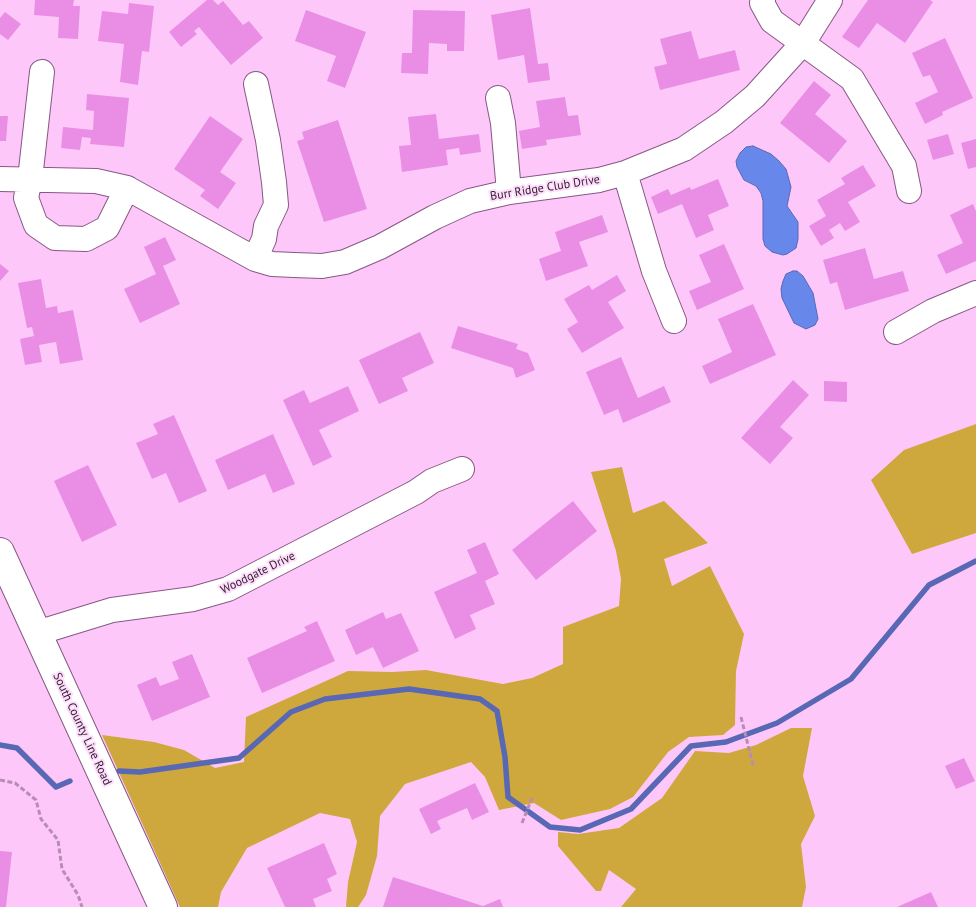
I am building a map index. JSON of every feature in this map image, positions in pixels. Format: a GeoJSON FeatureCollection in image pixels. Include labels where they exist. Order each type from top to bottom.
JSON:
{"type":"FeatureCollection","features":[{"type":"Feature","properties":{"kind":"main road","name":"South County Line Road"},"geometry":{"type":"LineString","coordinates":[[0,552],[163,907]]}},
{"type":"Feature","properties":{"kind":"street"},"geometry":{"type":"LineString","coordinates":[[763,0],[762,3],[772,20],[852,79],[904,166],[908,190]]}},
{"type":"Feature","properties":{"kind":"street","name":"Burr Ridge Club Drive"},"geometry":{"type":"LineString","coordinates":[[0,179],[96,181],[127,188],[255,259],[272,264],[322,266],[346,262],[380,247],[435,217],[470,201],[509,192],[599,180],[625,173],[684,149],[724,122],[755,96],[803,43],[830,0]]}},
{"type":"Feature","properties":{"kind":"street"},"geometry":{"type":"LineString","coordinates":[[42,72],[30,179],[26,198],[36,224],[55,238],[86,239],[107,228],[127,188]]}},
{"type":"Feature","properties":{"kind":"street"},"geometry":{"type":"LineString","coordinates":[[255,259],[264,239],[266,226],[276,205],[268,140],[256,84]]}},
{"type":"Feature","properties":{"kind":"street"},"geometry":{"type":"LineString","coordinates":[[498,98],[503,123],[509,192]]}},
{"type":"Feature","properties":{"kind":"street"},"geometry":{"type":"LineString","coordinates":[[625,173],[654,271],[674,321]]}},
{"type":"Feature","properties":{"kind":"street"},"geometry":{"type":"LineString","coordinates":[[896,332],[933,311],[976,293]]}},
{"type":"Feature","properties":{"kind":"street","name":"Woodgate Drive"},"geometry":{"type":"LineString","coordinates":[[37,633],[112,610],[193,600],[228,589],[432,482],[462,469]]}},
{"type":"Feature","properties":{"kind":"path"},"geometry":{"type":"LineString","coordinates":[[741,717],[753,765]]}},
{"type":"Feature","properties":{"kind":"path"},"geometry":{"type":"LineString","coordinates":[[0,780],[15,783],[36,800],[41,819],[58,840],[62,869],[78,895],[82,907]]}},
{"type":"Feature","properties":{"kind":"path"},"geometry":{"type":"LineString","coordinates":[[522,823],[532,798]]}},
{"type":"Feature","properties":{"kind":"shaded area"},"geometry":{"type":"Polygon","coordinates":[[[976,424],[976,533],[912,554],[871,480],[904,450],[976,424]]]}},
{"type":"Feature","properties":{"kind":"shaded area"},"geometry":{"type":"Polygon","coordinates":[[[622,467],[633,513],[664,501],[708,543],[664,559],[672,586],[710,566],[744,634],[736,671],[735,725],[723,735],[689,737],[668,752],[633,797],[610,809],[561,820],[534,803],[499,810],[485,777],[471,762],[405,784],[380,816],[377,856],[366,895],[358,907],[346,907],[348,882],[357,842],[350,819],[320,813],[247,848],[221,892],[218,907],[180,907],[102,735],[154,742],[184,750],[215,768],[244,762],[246,717],[348,671],[392,672],[426,670],[503,684],[532,678],[563,664],[563,627],[619,606],[621,579],[616,551],[591,472],[622,467]]]}},
{"type":"Feature","properties":{"kind":"shaded area"},"geometry":{"type":"Polygon","coordinates":[[[791,728],[812,728],[803,776],[815,816],[801,844],[806,887],[802,907],[621,907],[636,889],[609,870],[601,891],[596,891],[558,846],[558,832],[578,834],[619,828],[662,798],[695,751],[729,753],[756,745],[791,728]]]}},
{"type":"Feature","properties":{"kind":"water"},"geometry":{"type":"Polygon","coordinates":[[[753,146],[771,154],[786,169],[791,187],[787,206],[798,222],[796,248],[787,254],[783,255],[772,252],[765,246],[761,193],[756,186],[744,180],[737,167],[736,161],[740,153],[746,147],[753,146]]]}},
{"type":"Feature","properties":{"kind":"water"},"geometry":{"type":"Polygon","coordinates":[[[797,271],[803,276],[813,293],[818,319],[815,325],[806,329],[794,323],[782,298],[781,289],[783,281],[786,274],[797,271]]]}},
{"type":"Feature","properties":{"kind":"building"},"geometry":{"type":"Polygon","coordinates":[[[35,0],[74,0],[73,6],[80,6],[78,39],[58,38],[59,17],[34,15],[35,0]]]}},
{"type":"Feature","properties":{"kind":"building"},"geometry":{"type":"Polygon","coordinates":[[[207,0],[213,0],[218,5],[223,1],[243,25],[249,21],[263,38],[231,65],[199,27],[194,31],[197,34],[181,47],[169,32],[207,0]]]}},
{"type":"Feature","properties":{"kind":"building"},"geometry":{"type":"Polygon","coordinates":[[[868,0],[930,0],[933,2],[905,43],[877,23],[859,48],[842,37],[868,0]]]}},
{"type":"Feature","properties":{"kind":"building"},"geometry":{"type":"Polygon","coordinates":[[[129,3],[154,6],[149,52],[142,51],[138,85],[120,82],[124,44],[98,41],[102,11],[128,14],[129,3]]]}},
{"type":"Feature","properties":{"kind":"building"},"geometry":{"type":"Polygon","coordinates":[[[530,8],[538,64],[548,63],[550,80],[528,83],[524,55],[498,60],[491,15],[530,8]]]}},
{"type":"Feature","properties":{"kind":"building"},"geometry":{"type":"Polygon","coordinates":[[[306,10],[366,32],[345,88],[327,81],[336,56],[295,41],[306,10]]]}},
{"type":"Feature","properties":{"kind":"building"},"geometry":{"type":"Polygon","coordinates":[[[413,10],[465,11],[464,51],[447,51],[447,44],[429,43],[428,74],[401,73],[402,53],[412,53],[413,10]]]}},
{"type":"Feature","properties":{"kind":"building"},"geometry":{"type":"Polygon","coordinates":[[[5,12],[21,24],[8,40],[0,34],[0,18],[5,12]]]}},
{"type":"Feature","properties":{"kind":"building"},"geometry":{"type":"Polygon","coordinates":[[[691,31],[699,59],[735,50],[740,70],[660,90],[654,67],[667,64],[660,39],[691,31]]]}},
{"type":"Feature","properties":{"kind":"building"},"geometry":{"type":"Polygon","coordinates":[[[945,38],[973,98],[942,112],[943,115],[925,124],[915,103],[938,92],[930,75],[923,77],[912,53],[945,38]]]}},
{"type":"Feature","properties":{"kind":"building"},"geometry":{"type":"Polygon","coordinates":[[[814,81],[831,95],[815,114],[847,141],[829,163],[780,123],[814,81]]]}},
{"type":"Feature","properties":{"kind":"building"},"geometry":{"type":"Polygon","coordinates":[[[87,94],[129,98],[124,147],[90,144],[91,138],[82,137],[80,150],[61,148],[63,127],[93,130],[94,111],[86,110],[87,94]]]}},
{"type":"Feature","properties":{"kind":"building"},"geometry":{"type":"Polygon","coordinates":[[[565,97],[568,116],[578,115],[581,135],[546,140],[547,145],[522,149],[519,131],[540,127],[536,101],[565,97]]]}},
{"type":"Feature","properties":{"kind":"building"},"geometry":{"type":"Polygon","coordinates":[[[436,114],[439,139],[479,134],[481,152],[460,155],[459,148],[446,150],[448,165],[402,172],[399,146],[411,145],[408,117],[436,114]]]}},
{"type":"Feature","properties":{"kind":"building"},"geometry":{"type":"Polygon","coordinates":[[[0,116],[8,116],[6,141],[0,141],[0,116]]]}},
{"type":"Feature","properties":{"kind":"building"},"geometry":{"type":"Polygon","coordinates":[[[210,116],[243,139],[220,172],[236,183],[218,209],[200,196],[205,190],[174,169],[210,116]]]}},
{"type":"Feature","properties":{"kind":"building"},"geometry":{"type":"Polygon","coordinates":[[[338,120],[367,209],[324,222],[297,141],[304,139],[302,132],[338,120]]]}},
{"type":"Feature","properties":{"kind":"building"},"geometry":{"type":"Polygon","coordinates":[[[948,134],[954,154],[933,160],[927,140],[948,134]]]}},
{"type":"Feature","properties":{"kind":"building"},"geometry":{"type":"Polygon","coordinates":[[[976,139],[976,167],[968,169],[961,143],[976,139]]]}},
{"type":"Feature","properties":{"kind":"building"},"geometry":{"type":"Polygon","coordinates":[[[863,165],[876,186],[848,202],[860,222],[845,231],[840,223],[829,230],[834,238],[821,246],[809,226],[826,216],[817,200],[845,184],[841,178],[863,165]]]}},
{"type":"Feature","properties":{"kind":"building"},"geometry":{"type":"Polygon","coordinates":[[[718,179],[729,206],[708,215],[714,230],[696,238],[682,204],[658,214],[651,197],[668,189],[671,195],[690,187],[691,190],[718,179]]]}},
{"type":"Feature","properties":{"kind":"building"},"geometry":{"type":"Polygon","coordinates":[[[973,204],[976,211],[976,261],[946,274],[937,255],[963,243],[950,215],[973,204]]]}},
{"type":"Feature","properties":{"kind":"building"},"geometry":{"type":"Polygon","coordinates":[[[602,215],[608,232],[579,242],[588,266],[546,281],[539,259],[561,251],[555,232],[602,215]]]}},
{"type":"Feature","properties":{"kind":"building"},"geometry":{"type":"Polygon","coordinates":[[[165,237],[176,260],[163,266],[180,304],[140,323],[124,289],[156,274],[144,247],[165,237]]]}},
{"type":"Feature","properties":{"kind":"building"},"geometry":{"type":"Polygon","coordinates":[[[724,244],[744,289],[697,310],[689,291],[711,282],[699,255],[724,244]]]}},
{"type":"Feature","properties":{"kind":"building"},"geometry":{"type":"Polygon","coordinates":[[[865,248],[874,279],[903,271],[909,291],[845,310],[837,282],[830,284],[823,260],[865,248]]]}},
{"type":"Feature","properties":{"kind":"building"},"geometry":{"type":"Polygon","coordinates":[[[0,264],[9,271],[0,281],[0,264]]]}},
{"type":"Feature","properties":{"kind":"building"},"geometry":{"type":"Polygon","coordinates":[[[617,275],[626,291],[608,302],[624,328],[582,353],[567,329],[578,322],[564,299],[589,285],[592,290],[617,275]]]}},
{"type":"Feature","properties":{"kind":"building"},"geometry":{"type":"Polygon","coordinates":[[[41,279],[46,308],[57,306],[58,313],[73,310],[83,360],[60,364],[56,342],[39,345],[42,362],[25,365],[20,339],[34,336],[32,327],[27,328],[18,283],[41,279]]]}},
{"type":"Feature","properties":{"kind":"building"},"geometry":{"type":"Polygon","coordinates":[[[753,304],[776,355],[710,384],[702,366],[732,352],[718,319],[753,304]]]}},
{"type":"Feature","properties":{"kind":"building"},"geometry":{"type":"Polygon","coordinates":[[[458,326],[518,344],[516,349],[528,353],[535,370],[516,378],[513,368],[451,348],[458,326]]]}},
{"type":"Feature","properties":{"kind":"building"},"geometry":{"type":"Polygon","coordinates":[[[420,332],[434,363],[402,378],[408,391],[379,404],[359,360],[420,332]]]}},
{"type":"Feature","properties":{"kind":"building"},"geometry":{"type":"Polygon","coordinates":[[[621,357],[638,398],[664,386],[671,402],[623,423],[618,409],[604,415],[586,372],[621,357]]]}},
{"type":"Feature","properties":{"kind":"building"},"geometry":{"type":"Polygon","coordinates":[[[793,380],[809,395],[780,427],[793,438],[770,464],[741,438],[793,380]]]}},
{"type":"Feature","properties":{"kind":"building"},"geometry":{"type":"Polygon","coordinates":[[[824,381],[847,382],[847,402],[824,401],[824,381]]]}},
{"type":"Feature","properties":{"kind":"building"},"geometry":{"type":"Polygon","coordinates":[[[348,386],[359,411],[319,430],[332,457],[313,466],[283,400],[304,390],[310,403],[348,386]]]}},
{"type":"Feature","properties":{"kind":"building"},"geometry":{"type":"Polygon","coordinates":[[[174,415],[207,491],[179,503],[166,473],[152,479],[136,443],[158,434],[153,424],[174,415]]]}},
{"type":"Feature","properties":{"kind":"building"},"geometry":{"type":"Polygon","coordinates":[[[273,434],[295,484],[273,493],[265,474],[228,490],[215,460],[273,434]]]}},
{"type":"Feature","properties":{"kind":"building"},"geometry":{"type":"Polygon","coordinates":[[[88,465],[117,525],[82,542],[54,481],[88,465]]]}},
{"type":"Feature","properties":{"kind":"building"},"geometry":{"type":"Polygon","coordinates":[[[573,501],[597,531],[536,580],[512,550],[573,501]]]}},
{"type":"Feature","properties":{"kind":"building"},"geometry":{"type":"Polygon","coordinates":[[[485,542],[499,574],[485,581],[495,604],[470,615],[476,629],[455,639],[434,592],[477,573],[467,550],[485,542]]]}},
{"type":"Feature","properties":{"kind":"building"},"geometry":{"type":"Polygon","coordinates":[[[383,612],[386,619],[401,613],[419,651],[383,668],[373,647],[356,655],[345,630],[383,612]]]}},
{"type":"Feature","properties":{"kind":"building"},"geometry":{"type":"Polygon","coordinates":[[[317,621],[335,661],[262,693],[247,658],[307,631],[304,627],[317,621]]]}},
{"type":"Feature","properties":{"kind":"building"},"geometry":{"type":"Polygon","coordinates":[[[192,654],[210,697],[152,721],[137,685],[156,677],[160,686],[179,679],[172,662],[192,654]]]}},
{"type":"Feature","properties":{"kind":"building"},"geometry":{"type":"Polygon","coordinates":[[[964,758],[975,781],[956,789],[945,766],[964,758]]]}},
{"type":"Feature","properties":{"kind":"building"},"geometry":{"type":"Polygon","coordinates":[[[475,783],[489,812],[472,820],[467,808],[437,821],[441,829],[431,834],[419,809],[475,783]]]}},
{"type":"Feature","properties":{"kind":"building"},"geometry":{"type":"Polygon","coordinates":[[[324,843],[337,874],[327,879],[332,891],[313,899],[316,907],[285,907],[267,868],[324,843]]]}},
{"type":"Feature","properties":{"kind":"building"},"geometry":{"type":"Polygon","coordinates":[[[0,851],[12,852],[6,907],[0,907],[0,851]]]}},
{"type":"Feature","properties":{"kind":"building"},"geometry":{"type":"Polygon","coordinates":[[[393,877],[483,906],[500,899],[503,907],[383,907],[393,877]]]}},
{"type":"Feature","properties":{"kind":"building"},"geometry":{"type":"Polygon","coordinates":[[[931,892],[938,907],[897,907],[931,892]]]}},
{"type":"Feature","properties":{"kind":"waterway"},"geometry":{"type":"LineString","coordinates":[[119,771],[140,772],[239,758],[291,712],[325,699],[409,689],[480,699],[497,711],[505,757],[508,797],[550,827],[580,830],[631,809],[691,746],[726,742],[777,723],[851,679],[929,585],[976,561]]}},
{"type":"Feature","properties":{"kind":"waterway"},"geometry":{"type":"LineString","coordinates":[[0,745],[17,748],[56,787],[70,781]]}}]}
